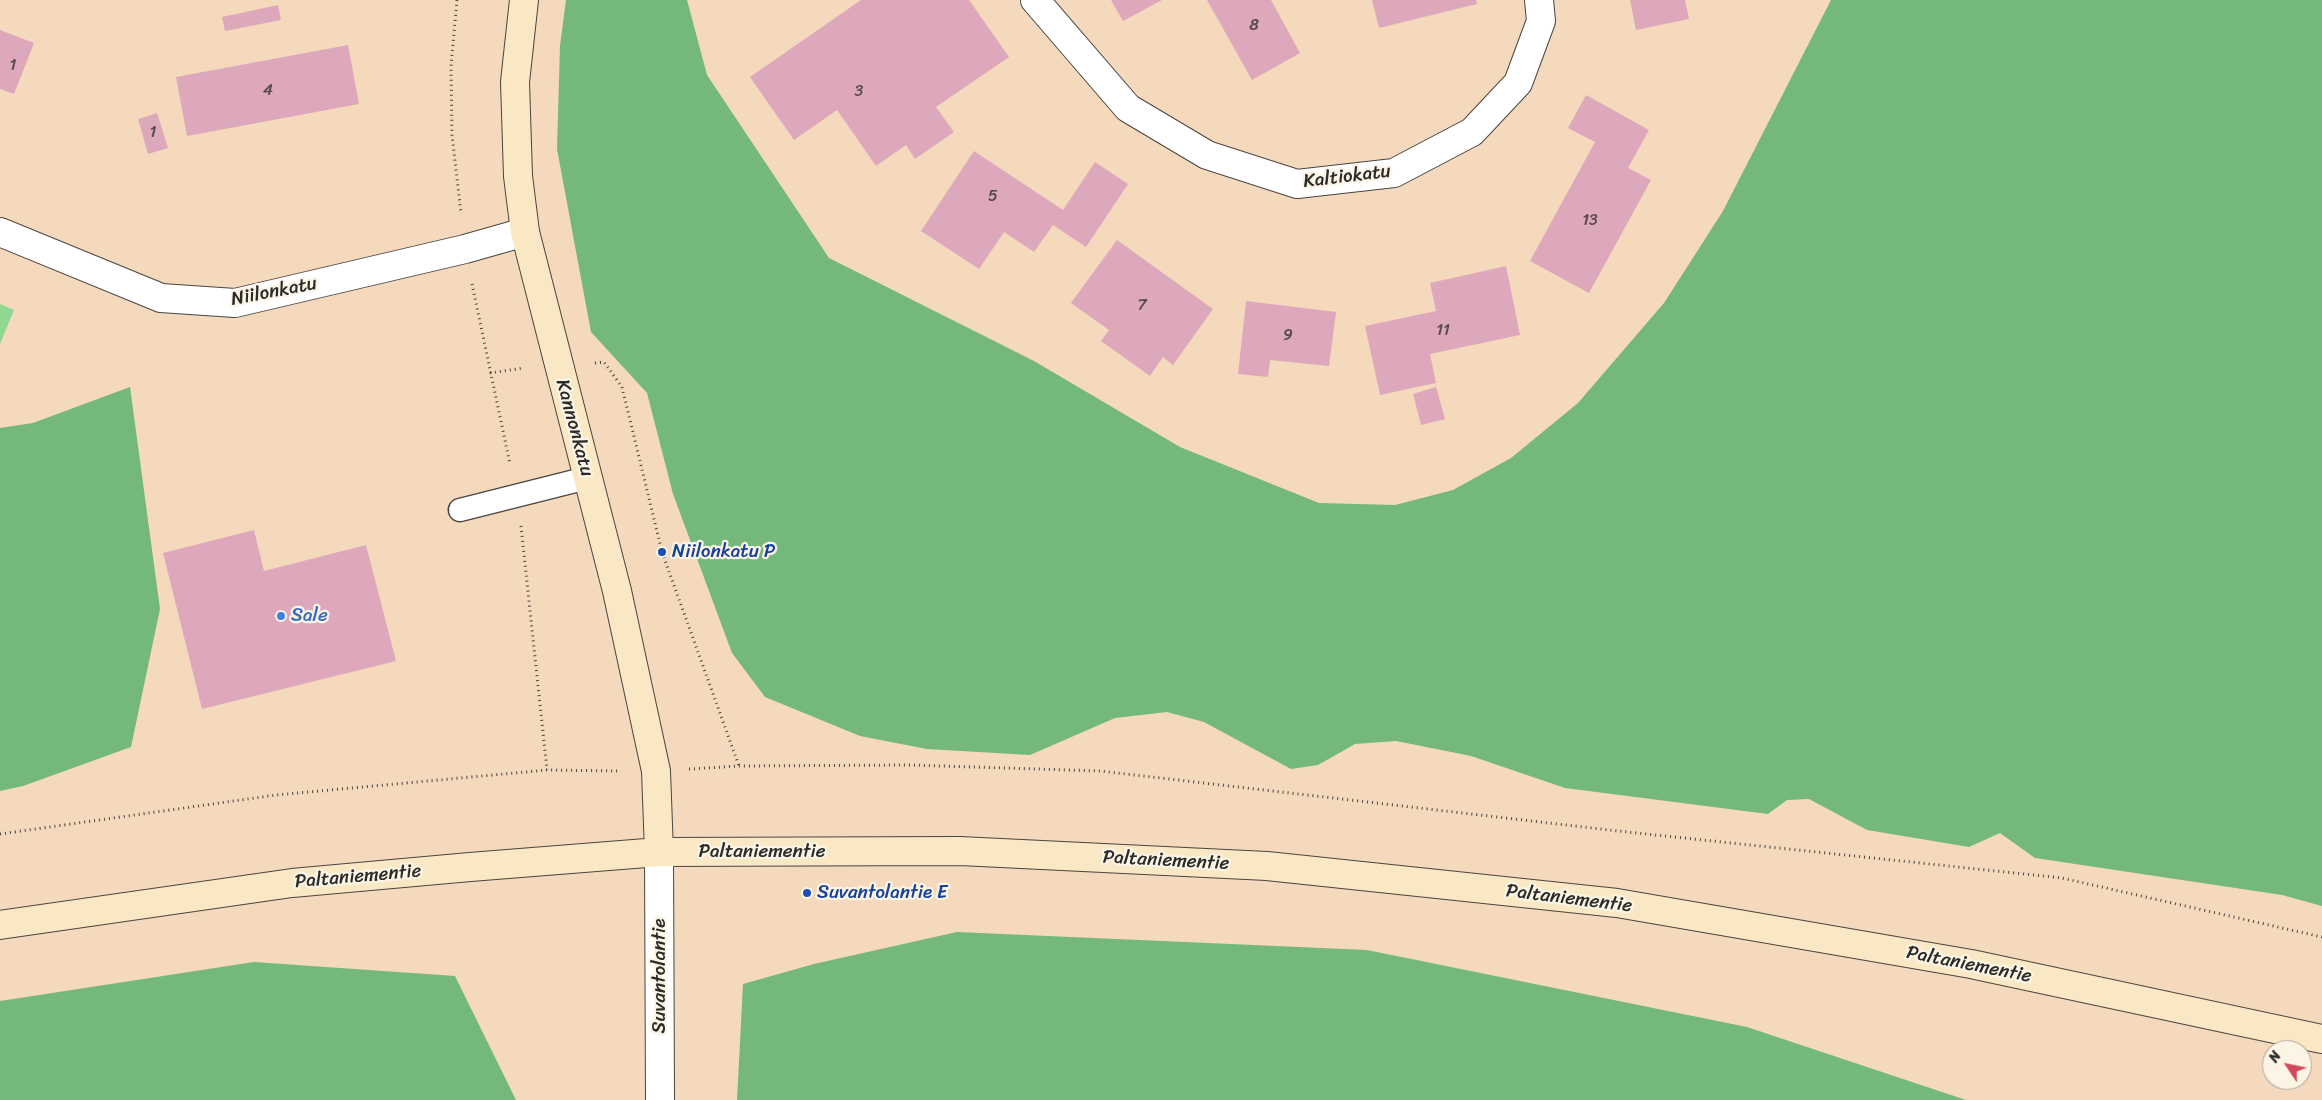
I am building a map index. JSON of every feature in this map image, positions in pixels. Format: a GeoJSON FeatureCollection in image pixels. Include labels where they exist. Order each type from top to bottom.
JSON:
{"type":"FeatureCollection","features":[{"type":"Feature","properties":{"kind":"street","name":"Kannonkatu"},"geometry":{"type":"LineString","coordinates":[[524,0],[515,82],[518,176],[525,232],[557,364],[617,591],[656,771],[660,852]]}},
{"type":"Feature","properties":{"kind":"street","name":"Kaltiokatu"},"geometry":{"type":"LineString","coordinates":[[1034,0],[1128,108],[1207,155],[1298,184],[1394,173],[1472,132],[1518,83],[1541,21],[1539,0]]}},
{"type":"Feature","properties":{"kind":"street","name":"Niilonkatu"},"geometry":{"type":"LineString","coordinates":[[0,232],[161,298],[235,303],[465,249],[525,232]]}},
{"type":"Feature","properties":{"kind":"street","name":"Paltaniementie"},"geometry":{"type":"LineString","coordinates":[[0,925],[292,883],[660,852],[960,851],[1267,866],[1616,903],[1971,964],[2322,1039]]}},
{"type":"Feature","properties":{"kind":"street","name":"Suvantolantie"},"geometry":{"type":"LineString","coordinates":[[660,852],[660,1100]]}},
{"type":"Feature","properties":{"kind":"lane"},"geometry":{"type":"LineString","coordinates":[[460,510],[587,478]]}},
{"type":"Feature","properties":{"kind":"path"},"geometry":{"type":"LineString","coordinates":[[457,0],[451,66],[452,135],[465,249],[490,373],[518,496],[547,770]]}},
{"type":"Feature","properties":{"kind":"path"},"geometry":{"type":"LineString","coordinates":[[490,373],[557,364],[604,362],[622,387],[662,552],[739,766]]}},
{"type":"Feature","properties":{"kind":"path"},"geometry":{"type":"LineString","coordinates":[[0,834],[276,795],[547,770],[656,771],[739,766],[910,765],[1100,771],[1628,832],[2062,878],[2322,937]]}},
{"type":"Feature","properties":{"kind":"green space"},"geometry":{"type":"Polygon","coordinates":[[[566,0],[687,0],[707,75],[829,258],[1034,361],[1180,447],[1319,503],[1395,505],[1453,490],[1511,458],[1578,403],[1664,303],[1723,211],[1831,0],[2322,0],[2322,906],[2282,895],[2035,858],[2000,833],[1969,847],[1867,830],[1809,799],[1787,800],[1768,814],[1565,788],[1471,756],[1396,741],[1355,744],[1318,765],[1291,769],[1204,722],[1167,712],[1115,718],[1030,755],[927,749],[860,736],[765,697],[732,653],[673,494],[647,393],[591,332],[557,149],[560,46],[566,0]]]}},
{"type":"Feature","properties":{"kind":"green space"},"geometry":{"type":"Polygon","coordinates":[[[0,304],[14,310],[0,344],[0,304]]]}},
{"type":"Feature","properties":{"kind":"green space"},"geometry":{"type":"Polygon","coordinates":[[[130,387],[160,609],[131,747],[23,786],[0,791],[0,428],[33,423],[130,387]]]}},
{"type":"Feature","properties":{"kind":"green space"},"geometry":{"type":"Polygon","coordinates":[[[957,932],[1367,950],[1747,1027],[1966,1100],[737,1100],[743,984],[814,964],[957,932]]]}},
{"type":"Feature","properties":{"kind":"green space"},"geometry":{"type":"Polygon","coordinates":[[[254,962],[455,976],[516,1100],[0,1100],[0,1001],[254,962]]]}},
{"type":"Feature","properties":{"kind":"building"},"geometry":{"type":"Polygon","coordinates":[[[861,0],[969,0],[1009,57],[936,107],[954,132],[915,159],[906,145],[876,166],[837,110],[794,140],[750,77],[861,0]]]}},
{"type":"Feature","properties":{"kind":"building"},"geometry":{"type":"Polygon","coordinates":[[[1111,0],[1162,0],[1123,21],[1111,0]]]}},
{"type":"Feature","properties":{"kind":"building"},"geometry":{"type":"Polygon","coordinates":[[[1207,0],[1271,0],[1300,53],[1252,80],[1207,0]]]}},
{"type":"Feature","properties":{"kind":"building"},"geometry":{"type":"Polygon","coordinates":[[[1372,0],[1476,0],[1477,4],[1379,28],[1372,0]]]}},
{"type":"Feature","properties":{"kind":"building"},"geometry":{"type":"Polygon","coordinates":[[[1630,0],[1685,0],[1689,19],[1636,30],[1630,0]]]}},
{"type":"Feature","properties":{"kind":"building"},"geometry":{"type":"Polygon","coordinates":[[[278,5],[281,20],[225,31],[222,17],[278,5]]]}},
{"type":"Feature","properties":{"kind":"building"},"geometry":{"type":"Polygon","coordinates":[[[0,30],[34,43],[14,94],[0,89],[0,30]]]}},
{"type":"Feature","properties":{"kind":"building"},"geometry":{"type":"Polygon","coordinates":[[[348,45],[359,104],[187,136],[176,77],[348,45]]]}},
{"type":"Feature","properties":{"kind":"building"},"geometry":{"type":"Polygon","coordinates":[[[1586,95],[1649,130],[1628,168],[1651,180],[1589,293],[1530,261],[1595,142],[1568,128],[1586,95]]]}},
{"type":"Feature","properties":{"kind":"building"},"geometry":{"type":"Polygon","coordinates":[[[157,113],[168,148],[148,154],[138,119],[157,113]]]}},
{"type":"Feature","properties":{"kind":"building"},"geometry":{"type":"Polygon","coordinates":[[[974,151],[1063,210],[1095,162],[1128,184],[1086,247],[1053,225],[1034,252],[1004,232],[979,269],[921,231],[974,151]]]}},
{"type":"Feature","properties":{"kind":"building"},"geometry":{"type":"Polygon","coordinates":[[[1117,240],[1213,309],[1173,365],[1163,357],[1150,376],[1101,341],[1109,330],[1071,303],[1117,240]]]}},
{"type":"Feature","properties":{"kind":"building"},"geometry":{"type":"Polygon","coordinates":[[[1506,266],[1520,335],[1430,354],[1436,383],[1380,395],[1365,326],[1436,311],[1430,283],[1506,266]]]}},
{"type":"Feature","properties":{"kind":"building"},"geometry":{"type":"Polygon","coordinates":[[[1246,301],[1336,312],[1329,366],[1270,360],[1268,377],[1238,374],[1246,301]]]}},
{"type":"Feature","properties":{"kind":"building"},"geometry":{"type":"Polygon","coordinates":[[[1436,387],[1445,419],[1421,425],[1413,394],[1436,387]]]}},
{"type":"Feature","properties":{"kind":"building","name":"Sale"},"geometry":{"type":"Polygon","coordinates":[[[254,530],[264,571],[366,545],[396,661],[202,709],[163,553],[254,530]]]}},
{"type":"Feature","properties":{"kind":"place","name":"Niilonkatu P"},"geometry":{"type":"Point","coordinates":[662,552]}},
{"type":"Feature","properties":{"kind":"place","name":"Sale"},"geometry":{"type":"Point","coordinates":[281,616]}},
{"type":"Feature","properties":{"kind":"place","name":"Suvantolantie E"},"geometry":{"type":"Point","coordinates":[807,893]}}]}
